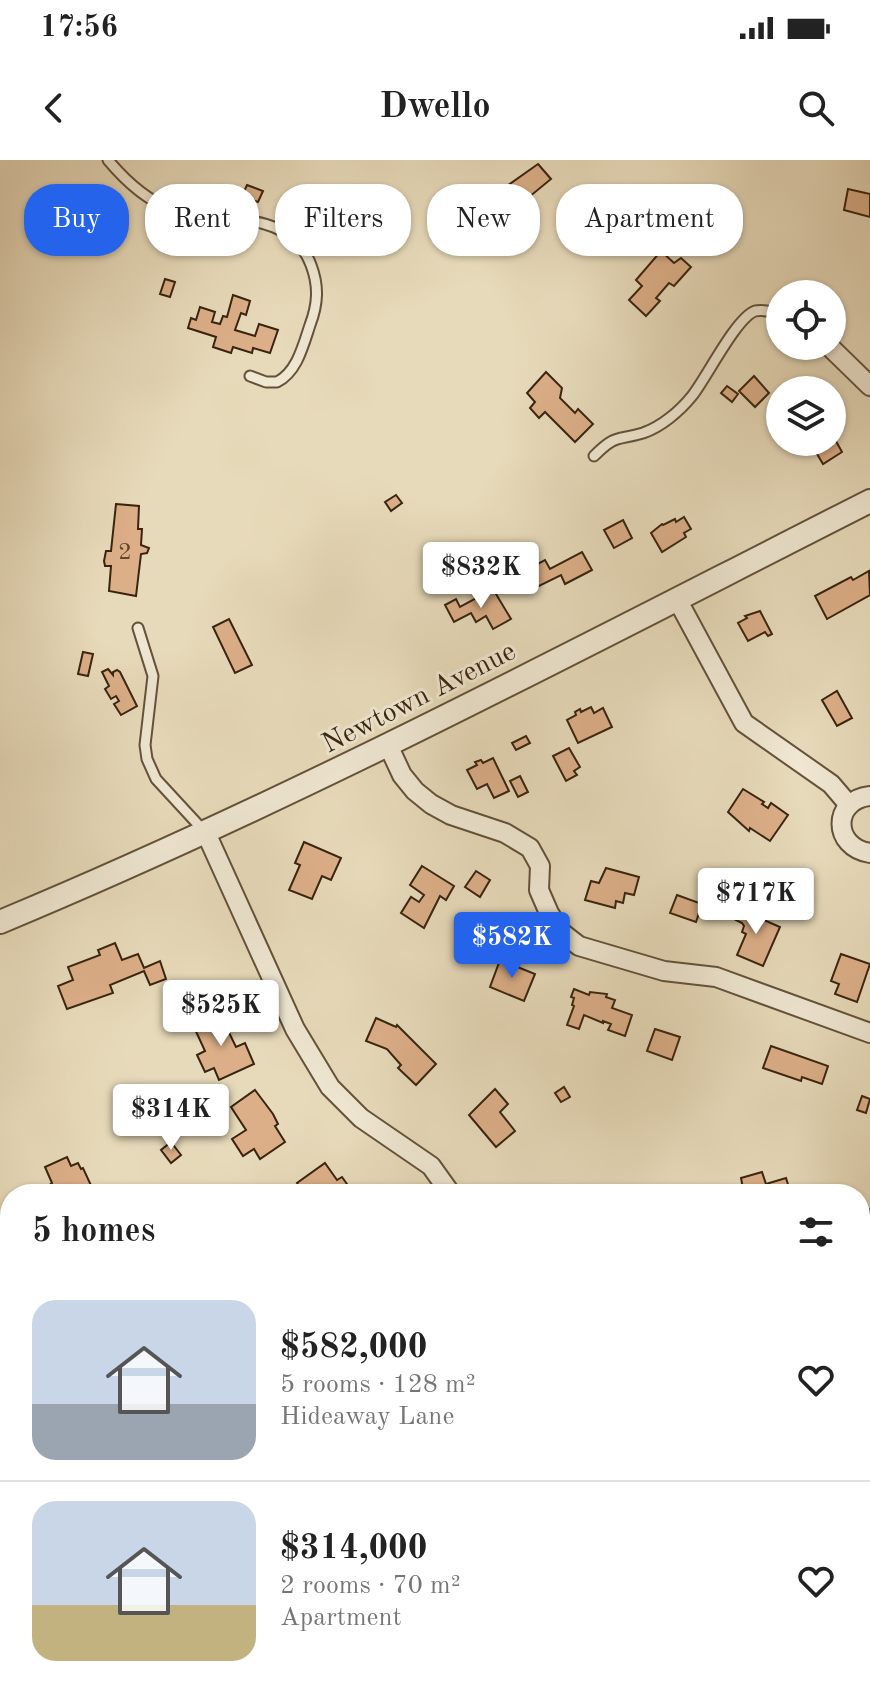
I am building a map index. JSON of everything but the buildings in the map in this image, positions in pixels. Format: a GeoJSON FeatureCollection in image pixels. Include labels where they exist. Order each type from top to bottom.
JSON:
{"type":"FeatureCollection","features":[{"type":"Feature","properties":{"kind":"street"},"geometry":{"type":"LineString","coordinates":[[843,360],[870,386]]}},
{"type":"Feature","properties":{"kind":"street","name":"Newtown Avenue"},"geometry":{"type":"LineString","coordinates":[[0,922],[206,833],[388,745],[870,501]]}},
{"type":"Feature","properties":{"kind":"street"},"geometry":{"type":"LineString","coordinates":[[677,599],[744,723],[831,784],[849,805]]}},
{"type":"Feature","properties":{"kind":"street"},"geometry":{"type":"LineString","coordinates":[[388,745],[402,775],[431,804],[451,815],[505,833],[530,848],[540,866],[539,890],[549,913],[561,932],[579,946],[664,971],[716,977],[870,1033]]}},
{"type":"Feature","properties":{"kind":"street"},"geometry":{"type":"LineString","coordinates":[[870,796],[849,805],[842,820],[844,836],[855,849],[870,853]]}},
{"type":"Feature","properties":{"kind":"street"},"geometry":{"type":"LineString","coordinates":[[206,833],[295,1029],[330,1087],[361,1118],[431,1166],[444,1184]]}},
{"type":"Feature","properties":{"kind":"lane"},"geometry":{"type":"LineString","coordinates":[[108,160],[154,202],[173,210],[271,225],[295,239],[305,251],[318,290],[313,318],[299,356],[291,371],[277,382],[250,376]]}},
{"type":"Feature","properties":{"kind":"lane"},"geometry":{"type":"LineString","coordinates":[[594,456],[610,439],[640,434],[673,415],[692,396],[741,322],[754,312],[766,310]]}},
{"type":"Feature","properties":{"kind":"lane"},"geometry":{"type":"LineString","coordinates":[[138,628],[153,676],[146,735],[147,759],[156,779],[206,833]]}}]}
